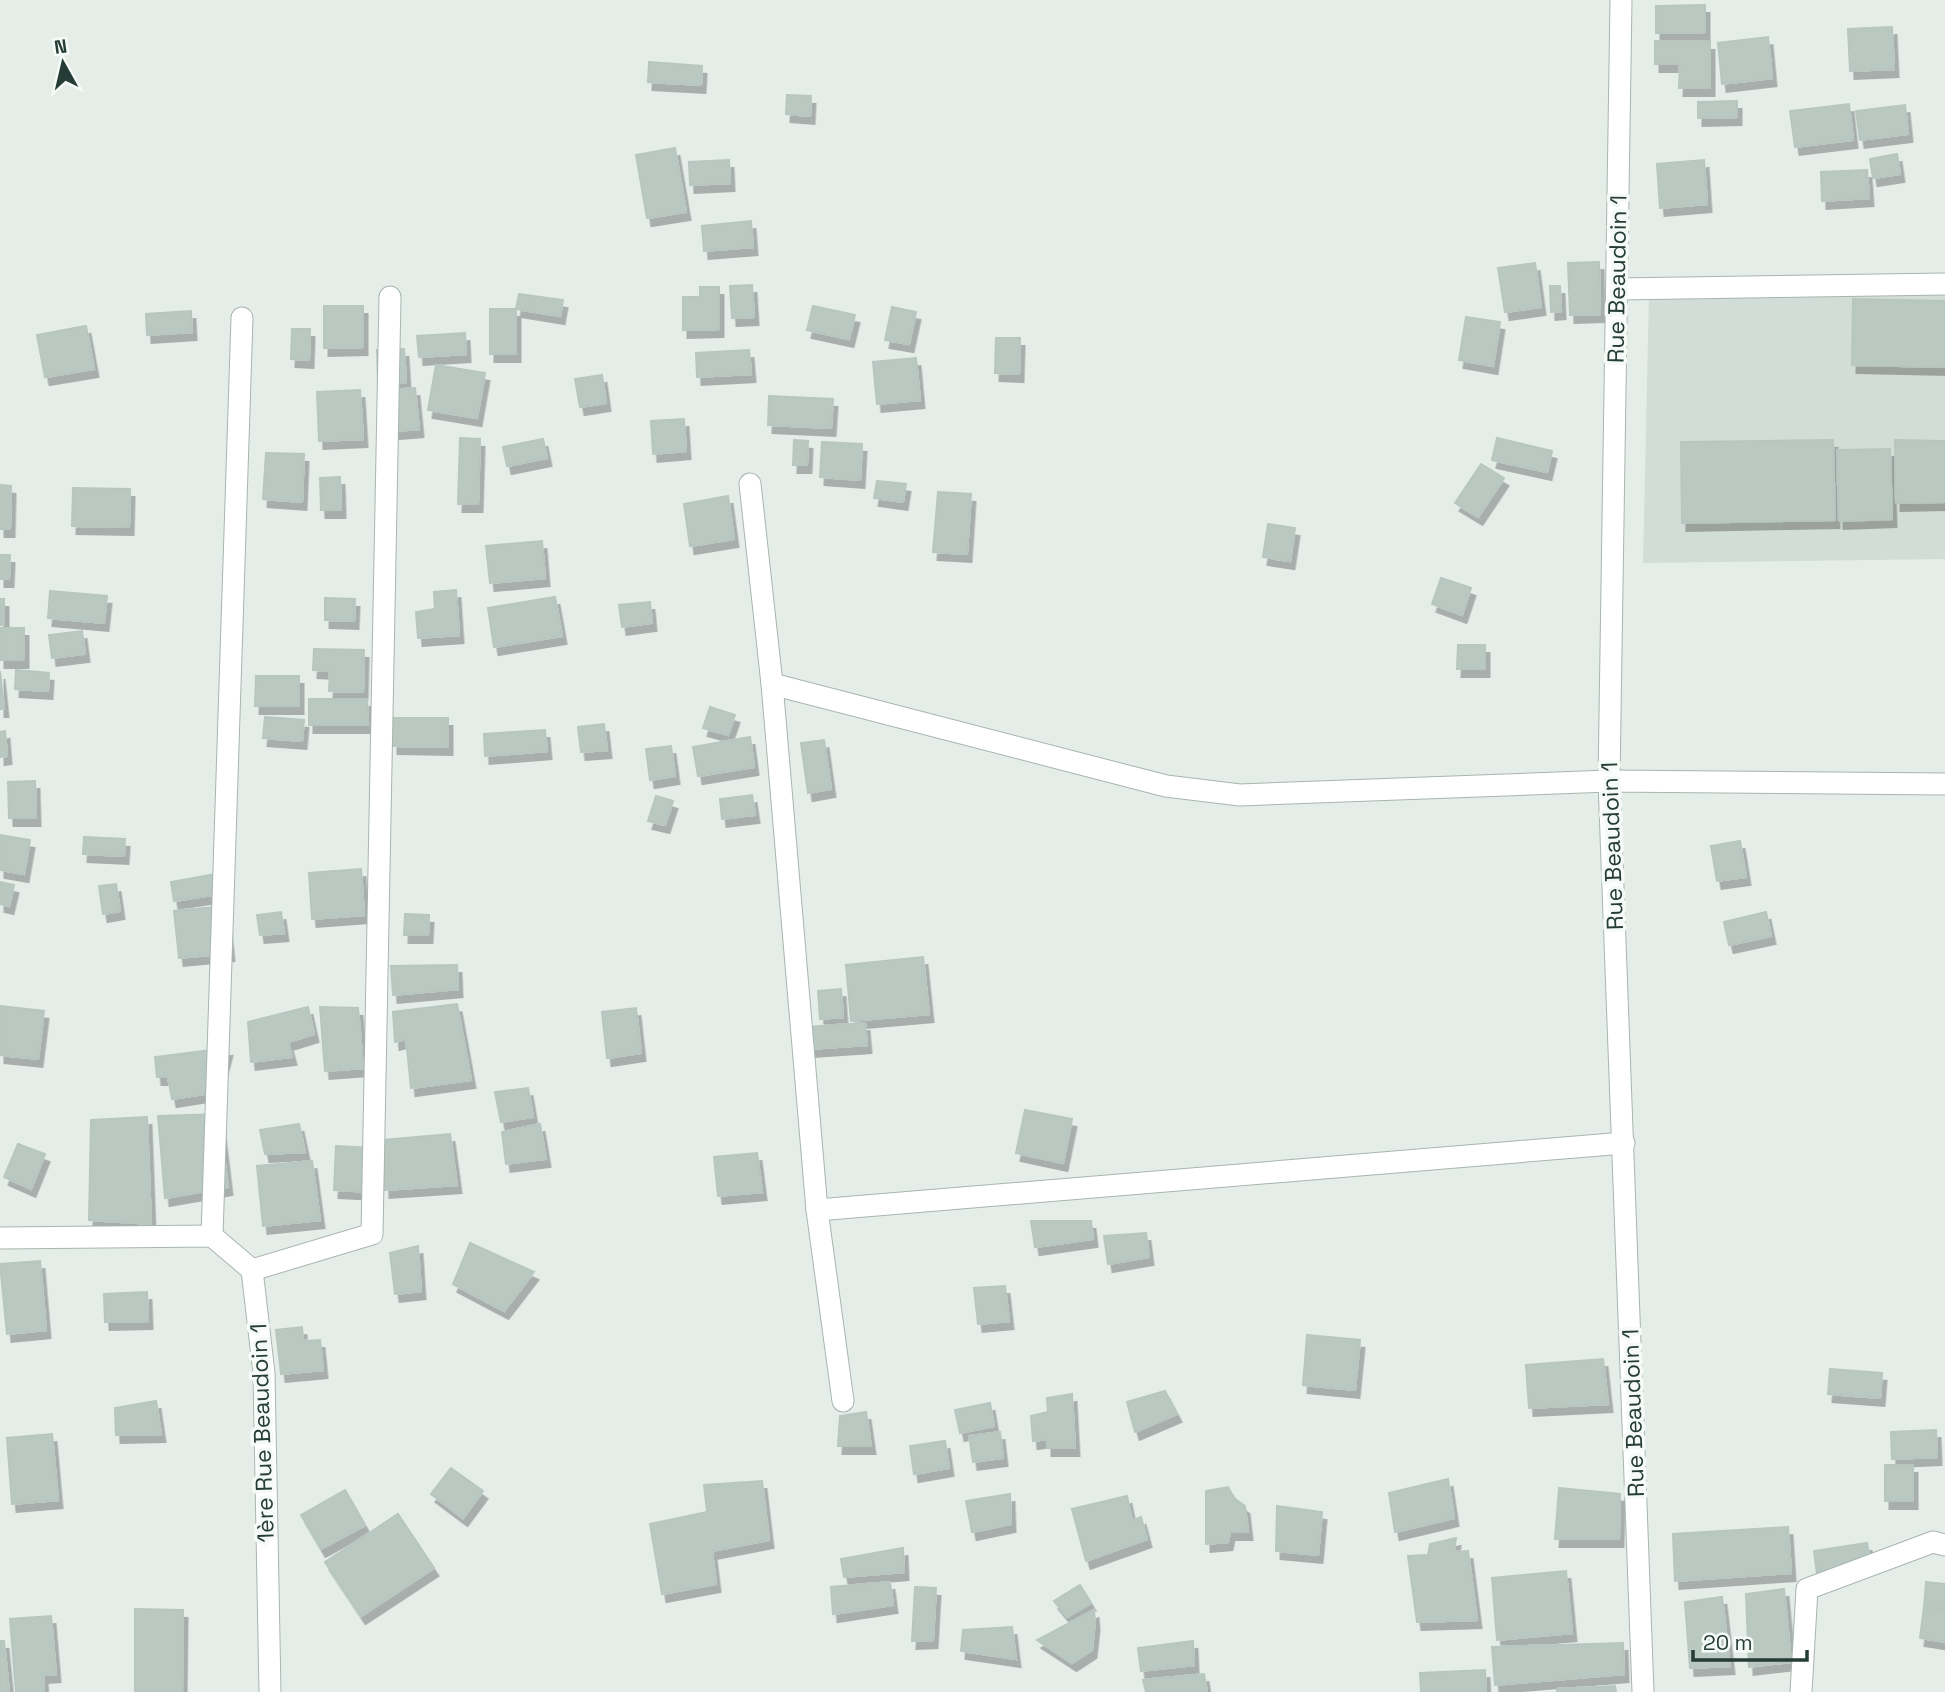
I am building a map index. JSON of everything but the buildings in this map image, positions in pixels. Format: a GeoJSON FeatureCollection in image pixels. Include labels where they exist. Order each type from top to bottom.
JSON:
{"type":"FeatureCollection","features":[{"type":"Feature","properties":{"kind":"street","name":"Rue Beaudoin 1"},"geometry":{"type":"LineString","coordinates":[[1621,0],[1609,781],[1643,1692]]}},
{"type":"Feature","properties":{"kind":"street"},"geometry":{"type":"LineString","coordinates":[[1617,289],[1945,284]]}},
{"type":"Feature","properties":{"kind":"street"},"geometry":{"type":"LineString","coordinates":[[0,1238],[212,1236],[252,1270],[372,1234],[390,298]]}},
{"type":"Feature","properties":{"kind":"street"},"geometry":{"type":"LineString","coordinates":[[212,1236],[242,318]]}},
{"type":"Feature","properties":{"kind":"street"},"geometry":{"type":"LineString","coordinates":[[750,484],[772,684],[817,1210],[843,1401]]}},
{"type":"Feature","properties":{"kind":"street"},"geometry":{"type":"LineString","coordinates":[[772,684],[1166,786],[1228,794],[1609,781],[1945,784]]}},
{"type":"Feature","properties":{"kind":"street"},"geometry":{"type":"LineString","coordinates":[[817,1210],[1624,1143]]}},
{"type":"Feature","properties":{"kind":"street","name":"1ère Rue Beaudoin 1"},"geometry":{"type":"LineString","coordinates":[[252,1270],[264,1373],[270,1692]]}},
{"type":"Feature","properties":{"kind":"street"},"geometry":{"type":"LineString","coordinates":[[1801,1692],[1807,1589],[1933,1542],[1945,1545]]}},
{"type":"Feature","properties":{"kind":"shaded area"},"geometry":{"type":"Polygon","coordinates":[[[1945,287],[1945,559],[1643,563],[1649,293],[1945,287]]]}}]}
